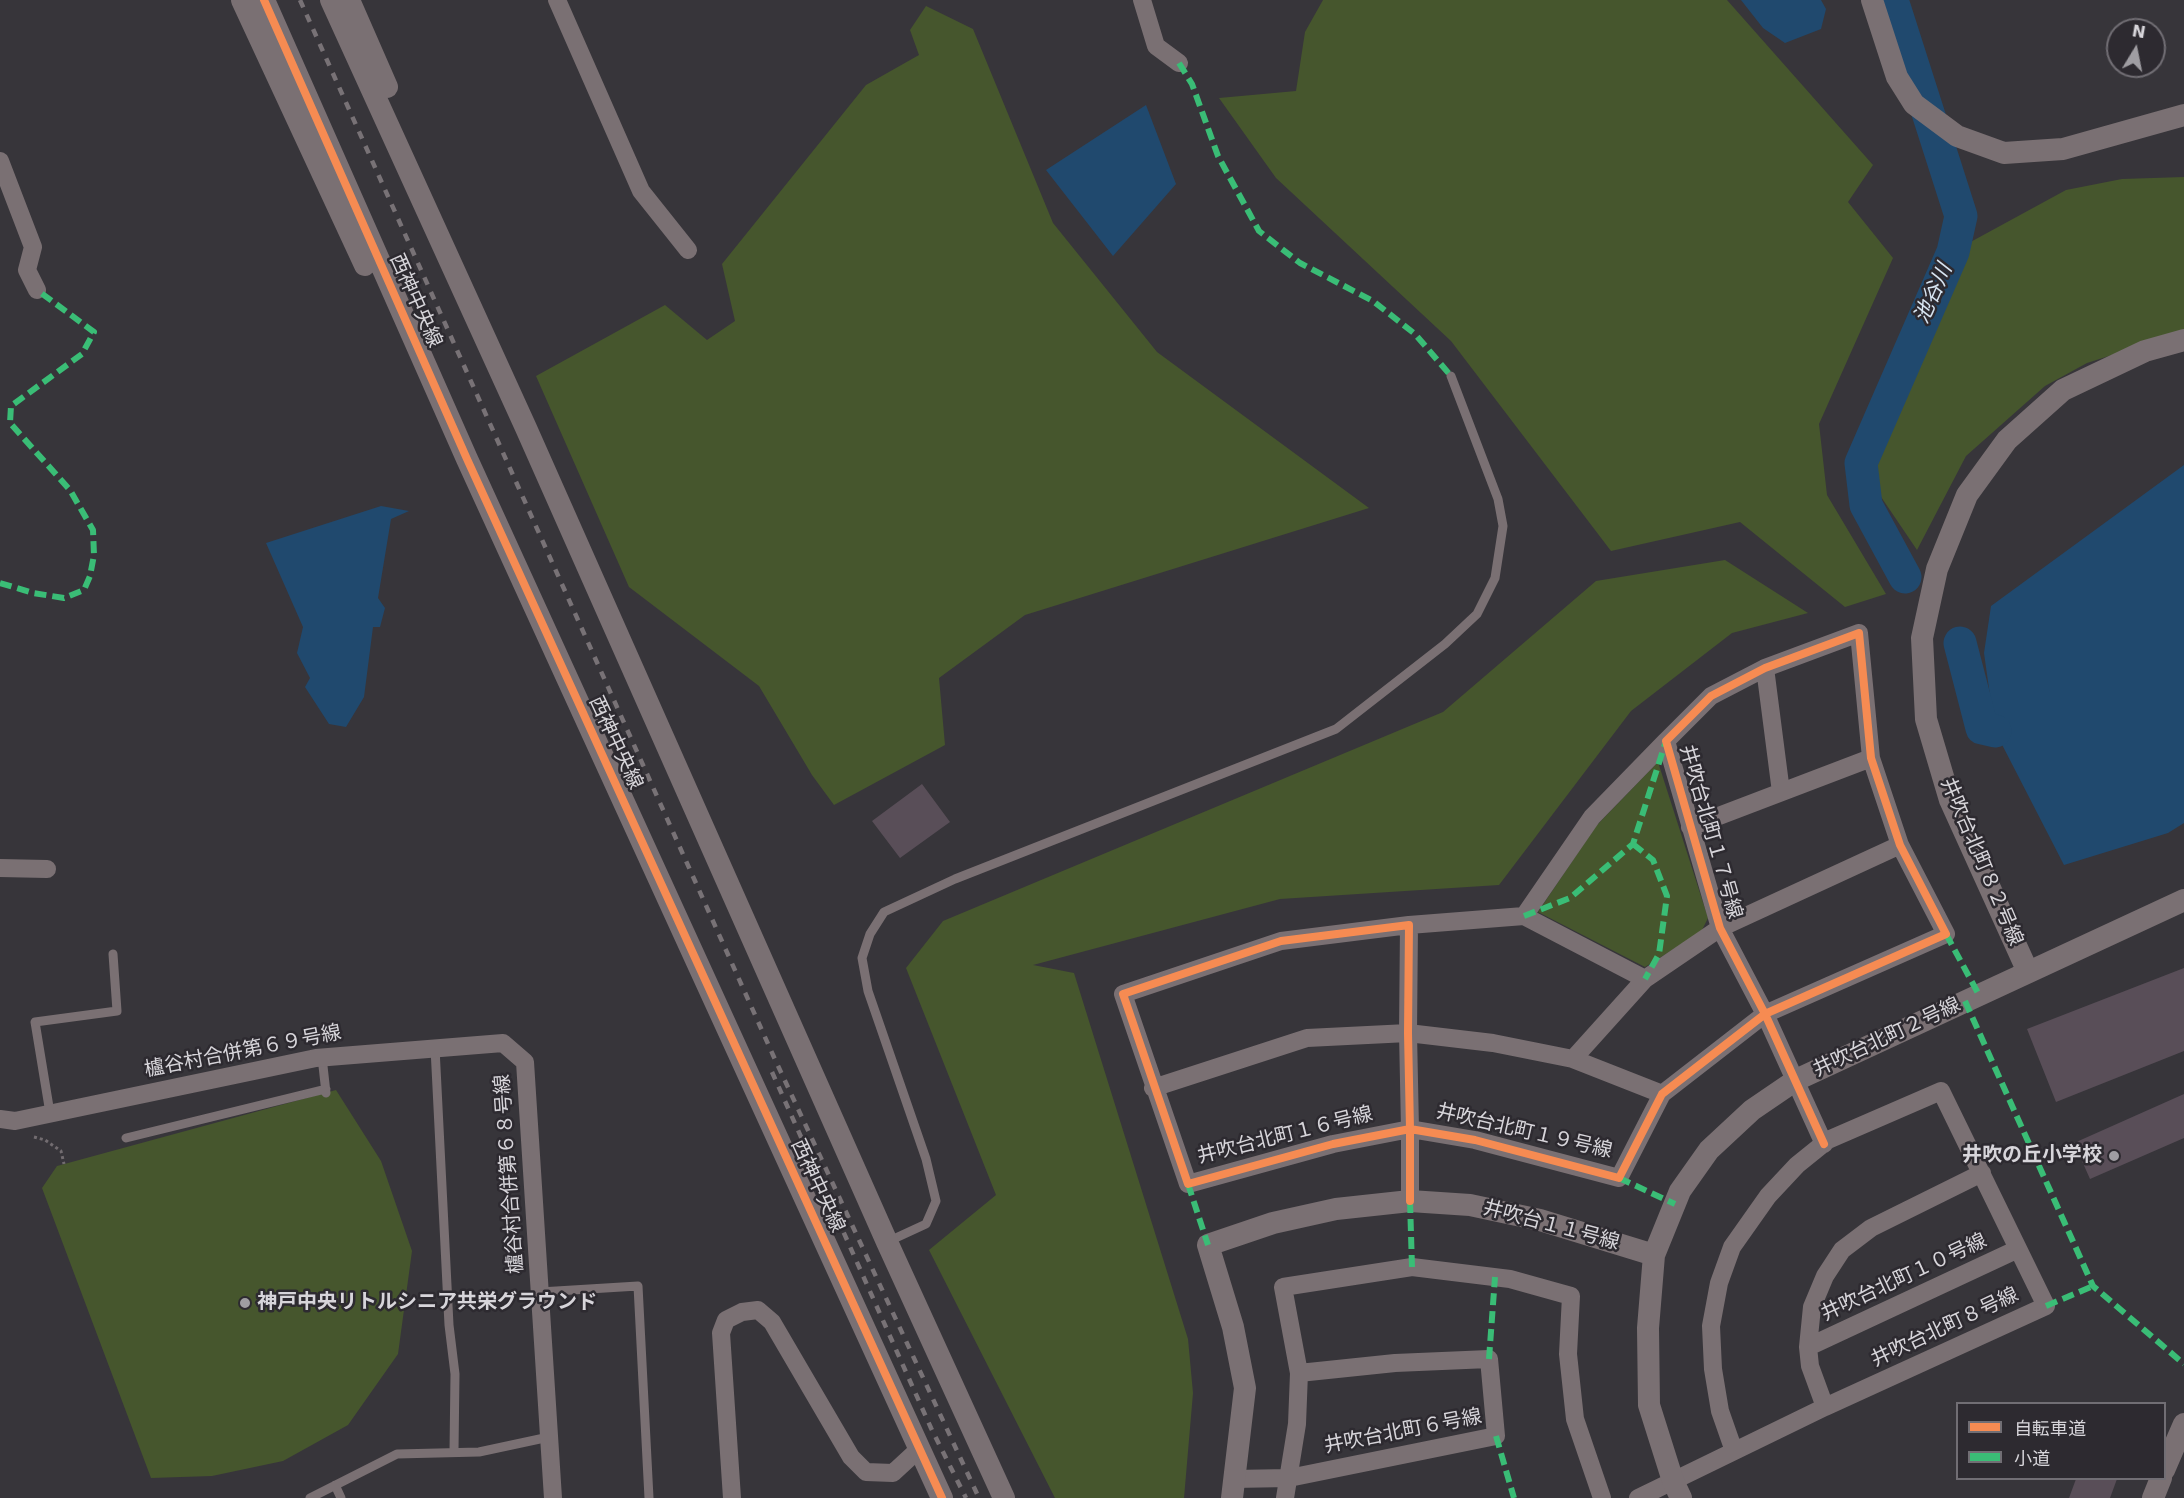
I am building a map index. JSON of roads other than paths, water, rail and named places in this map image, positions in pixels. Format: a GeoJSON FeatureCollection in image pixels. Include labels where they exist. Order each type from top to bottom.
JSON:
{"type":"FeatureCollection","features":[{"type":"Feature","properties":{"kind":"street"},"geometry":{"type":"LineString","coordinates":[[242,0],[374,285],[505,556],[549,638]]}},
{"type":"Feature","properties":{"kind":"street","name":"西神中央線"},"geometry":{"type":"LineString","coordinates":[[264,0],[467,459],[942,1498]]}},
{"type":"Feature","properties":{"kind":"street","name":"西神中央線"},"geometry":{"type":"LineString","coordinates":[[331,0],[526,428],[887,1242],[1004,1498]]}},
{"type":"Feature","properties":{"kind":"street"},"geometry":{"type":"LineString","coordinates":[[349,0],[481,303],[606,610]]}},
{"type":"Feature","properties":{"kind":"street"},"geometry":{"type":"LineString","coordinates":[[557,0],[641,191],[688,250]]}},
{"type":"Feature","properties":{"kind":"street"},"geometry":{"type":"LineString","coordinates":[[1142,0],[1156,46],[1179,63]]}},
{"type":"Feature","properties":{"kind":"street"},"geometry":{"type":"LineString","coordinates":[[1872,0],[1897,77],[1914,104],[1957,136],[2004,153],[2063,149],[2184,114]]}},
{"type":"Feature","properties":{"kind":"street"},"geometry":{"type":"LineString","coordinates":[[2,168],[33,247],[27,270],[37,290]]}},
{"type":"Feature","properties":{"kind":"street","name":"井吹台北町８２号線"},"geometry":{"type":"LineString","coordinates":[[2028,972],[1950,800],[1926,718],[1922,638],[1937,569],[1967,495],[2007,440],[2063,390],[2145,351],[2184,340]]}},
{"type":"Feature","properties":{"kind":"street","name":"井吹台北町１７号線"},"geometry":{"type":"LineString","coordinates":[[1765,1014],[1946,934],[1900,846],[1870,758],[1859,633],[1764,668],[1711,696],[1666,741],[1720,928],[1765,1014],[1824,1144]]}},
{"type":"Feature","properties":{"kind":"street"},"geometry":{"type":"LineString","coordinates":[[1764,668],[1781,792]]}},
{"type":"Feature","properties":{"kind":"street"},"geometry":{"type":"LineString","coordinates":[[1524,916],[1592,817],[1666,741]]}},
{"type":"Feature","properties":{"kind":"street"},"geometry":{"type":"LineString","coordinates":[[1690,827],[1870,758]]}},
{"type":"Feature","properties":{"kind":"street"},"geometry":{"type":"LineString","coordinates":[[1573,1059],[1645,979],[1720,928],[1900,846]]}},
{"type":"Feature","properties":{"kind":"street"},"geometry":{"type":"LineString","coordinates":[[0,868],[47,869]]}},
{"type":"Feature","properties":{"kind":"street","name":"井吹台北町２号線"},"geometry":{"type":"LineString","coordinates":[[1677,1490],[1649,1405],[1648,1328],[1654,1255],[1680,1191],[1709,1150],[1752,1110],[1796,1080],[2184,900]]}},
{"type":"Feature","properties":{"kind":"street"},"geometry":{"type":"LineString","coordinates":[[1410,1201],[1409,925],[1524,916],[1645,979]]}},
{"type":"Feature","properties":{"kind":"street","name":"井吹台北町１６号線"},"geometry":{"type":"LineString","coordinates":[[1409,925],[1281,941],[1123,994],[1188,1184],[1312,1149],[1410,1129]]}},
{"type":"Feature","properties":{"kind":"street","name":"井吹台北町１９号線"},"geometry":{"type":"LineString","coordinates":[[1410,1129],[1475,1140],[1619,1178],[1662,1094],[1765,1014]]}},
{"type":"Feature","properties":{"kind":"street"},"geometry":{"type":"LineString","coordinates":[[1154,1088],[1307,1038],[1408,1033],[1493,1043],[1573,1059],[1662,1094]]}},
{"type":"Feature","properties":{"kind":"street","name":"櫨谷村合併第６９号線"},"geometry":{"type":"LineString","coordinates":[[0,1119],[15,1121],[322,1057],[503,1043],[525,1062]]}},
{"type":"Feature","properties":{"kind":"street","name":"櫨谷村合併第６８号線"},"geometry":{"type":"LineString","coordinates":[[525,1062],[553,1498]]}},
{"type":"Feature","properties":{"kind":"street","name":"井吹台北町８号線"},"geometry":{"type":"LineString","coordinates":[[1638,1498],[1677,1490],[1734,1451],[2046,1306],[1941,1091],[1824,1144],[1797,1165],[1748,1221],[1732,1247],[1719,1283],[1711,1326],[1713,1369],[1720,1411],[1734,1451]]}},
{"type":"Feature","properties":{"kind":"street"},"geometry":{"type":"LineString","coordinates":[[1825,1407],[1810,1366],[1808,1347],[1812,1307],[1825,1276],[1842,1250],[1871,1228],[1982,1173]]}},
{"type":"Feature","properties":{"kind":"street","name":"井吹台１１号線"},"geometry":{"type":"LineString","coordinates":[[1233,1489],[1245,1388],[1233,1327],[1208,1245],[1272,1223],[1325,1211],[1410,1201],[1470,1205],[1540,1220],[1654,1255]]}},
{"type":"Feature","properties":{"kind":"street","name":"井吹台北町１０号線"},"geometry":{"type":"LineString","coordinates":[[1808,1347],[2018,1249]]}},
{"type":"Feature","properties":{"kind":"street"},"geometry":{"type":"LineString","coordinates":[[1285,1498],[1297,1424],[1299,1373],[1283,1287],[1412,1267],[1510,1279],[1571,1296],[1568,1354],[1575,1419],[1602,1498]]}},
{"type":"Feature","properties":{"kind":"street"},"geometry":{"type":"LineString","coordinates":[[732,1498],[721,1333],[726,1320],[742,1312],[758,1311],[772,1322],[851,1457],[866,1472],[893,1473],[919,1449]]}},
{"type":"Feature","properties":{"kind":"street","name":"井吹台北町６号線"},"geometry":{"type":"LineString","coordinates":[[1233,1489],[1496,1436],[1489,1359],[1395,1363],[1299,1373]]}},
{"type":"Feature","properties":{"kind":"street"},"geometry":{"type":"LineString","coordinates":[[2166,1467],[2179,1448],[2184,1424]]}},
{"type":"Feature","properties":{"kind":"street"},"geometry":{"type":"LineString","coordinates":[[2153,1498],[2161,1480]]}},
{"type":"Feature","properties":{"kind":"lane"},"geometry":{"type":"LineString","coordinates":[[887,1242],[926,1224],[936,1201],[926,1159],[868,992],[862,958],[870,934],[884,912],[956,879],[1336,729],[1445,644],[1477,614],[1495,578],[1503,526],[1498,499],[1451,376]]}},
{"type":"Feature","properties":{"kind":"lane"},"geometry":{"type":"LineString","coordinates":[[50,1113],[35,1022],[117,1011],[112,954]]}},
{"type":"Feature","properties":{"kind":"lane"},"geometry":{"type":"LineString","coordinates":[[435,1048],[448,1325],[455,1374],[454,1451]]}},
{"type":"Feature","properties":{"kind":"lane"},"geometry":{"type":"LineString","coordinates":[[126,1138],[326,1091],[322,1057]]}},
{"type":"Feature","properties":{"kind":"lane"},"geometry":{"type":"LineString","coordinates":[[540,1292],[638,1286],[649,1498]]}},
{"type":"Feature","properties":{"kind":"lane"},"geometry":{"type":"LineString","coordinates":[[310,1498],[397,1454],[478,1452],[549,1437]]}},
{"type":"Feature","properties":{"kind":"lane"},"geometry":{"type":"LineString","coordinates":[[335,1485],[341,1498]]}},
{"type":"Feature","properties":{"kind":"water"},"geometry":{"type":"Polygon","coordinates":[[[1741,0],[1821,0],[1826,9],[1821,29],[1785,43],[1763,28],[1741,0]]]}},
{"type":"Feature","properties":{"kind":"water"},"geometry":{"type":"Polygon","coordinates":[[[1146,105],[1176,184],[1113,256],[1046,170],[1146,105]]]}},
{"type":"Feature","properties":{"kind":"water"},"geometry":{"type":"Polygon","coordinates":[[[2184,465],[2184,823],[2168,833],[2064,865],[1995,731],[1984,653],[1991,606],[2184,465]]]}},
{"type":"Feature","properties":{"kind":"water"},"geometry":{"type":"Polygon","coordinates":[[[381,506],[409,511],[391,519],[378,598],[385,608],[380,627],[373,627],[364,697],[346,727],[329,724],[305,687],[310,678],[297,653],[303,627],[266,543],[381,506]]]}},
{"type":"Feature","properties":{"kind":"waterway","name":"池谷川"},"geometry":{"type":"LineString","coordinates":[[1892,0],[1961,216],[1953,252],[1861,463],[1866,505],[1905,577]]}},
{"type":"Feature","properties":{"kind":"waterway","name":"池谷川"},"geometry":{"type":"LineString","coordinates":[[1960,643],[1982,728],[1995,731]]}},
{"type":"Feature","properties":{"kind":"railway"},"geometry":{"type":"LineString","coordinates":[[300,0],[773,1055],[979,1498]]}},
{"type":"Feature","properties":{"kind":"railway"},"geometry":{"type":"LineString","coordinates":[[772,1072],[931,1428],[966,1498]]}},
{"type":"Feature","properties":{"kind":"place","name":"井吹の丘小学校"},"geometry":{"type":"Point","coordinates":[2114,1156]}},
{"type":"Feature","properties":{"kind":"place","name":"神戸中央リトルシニア共栄グラウンド"},"geometry":{"type":"Point","coordinates":[245,1303]}}]}
